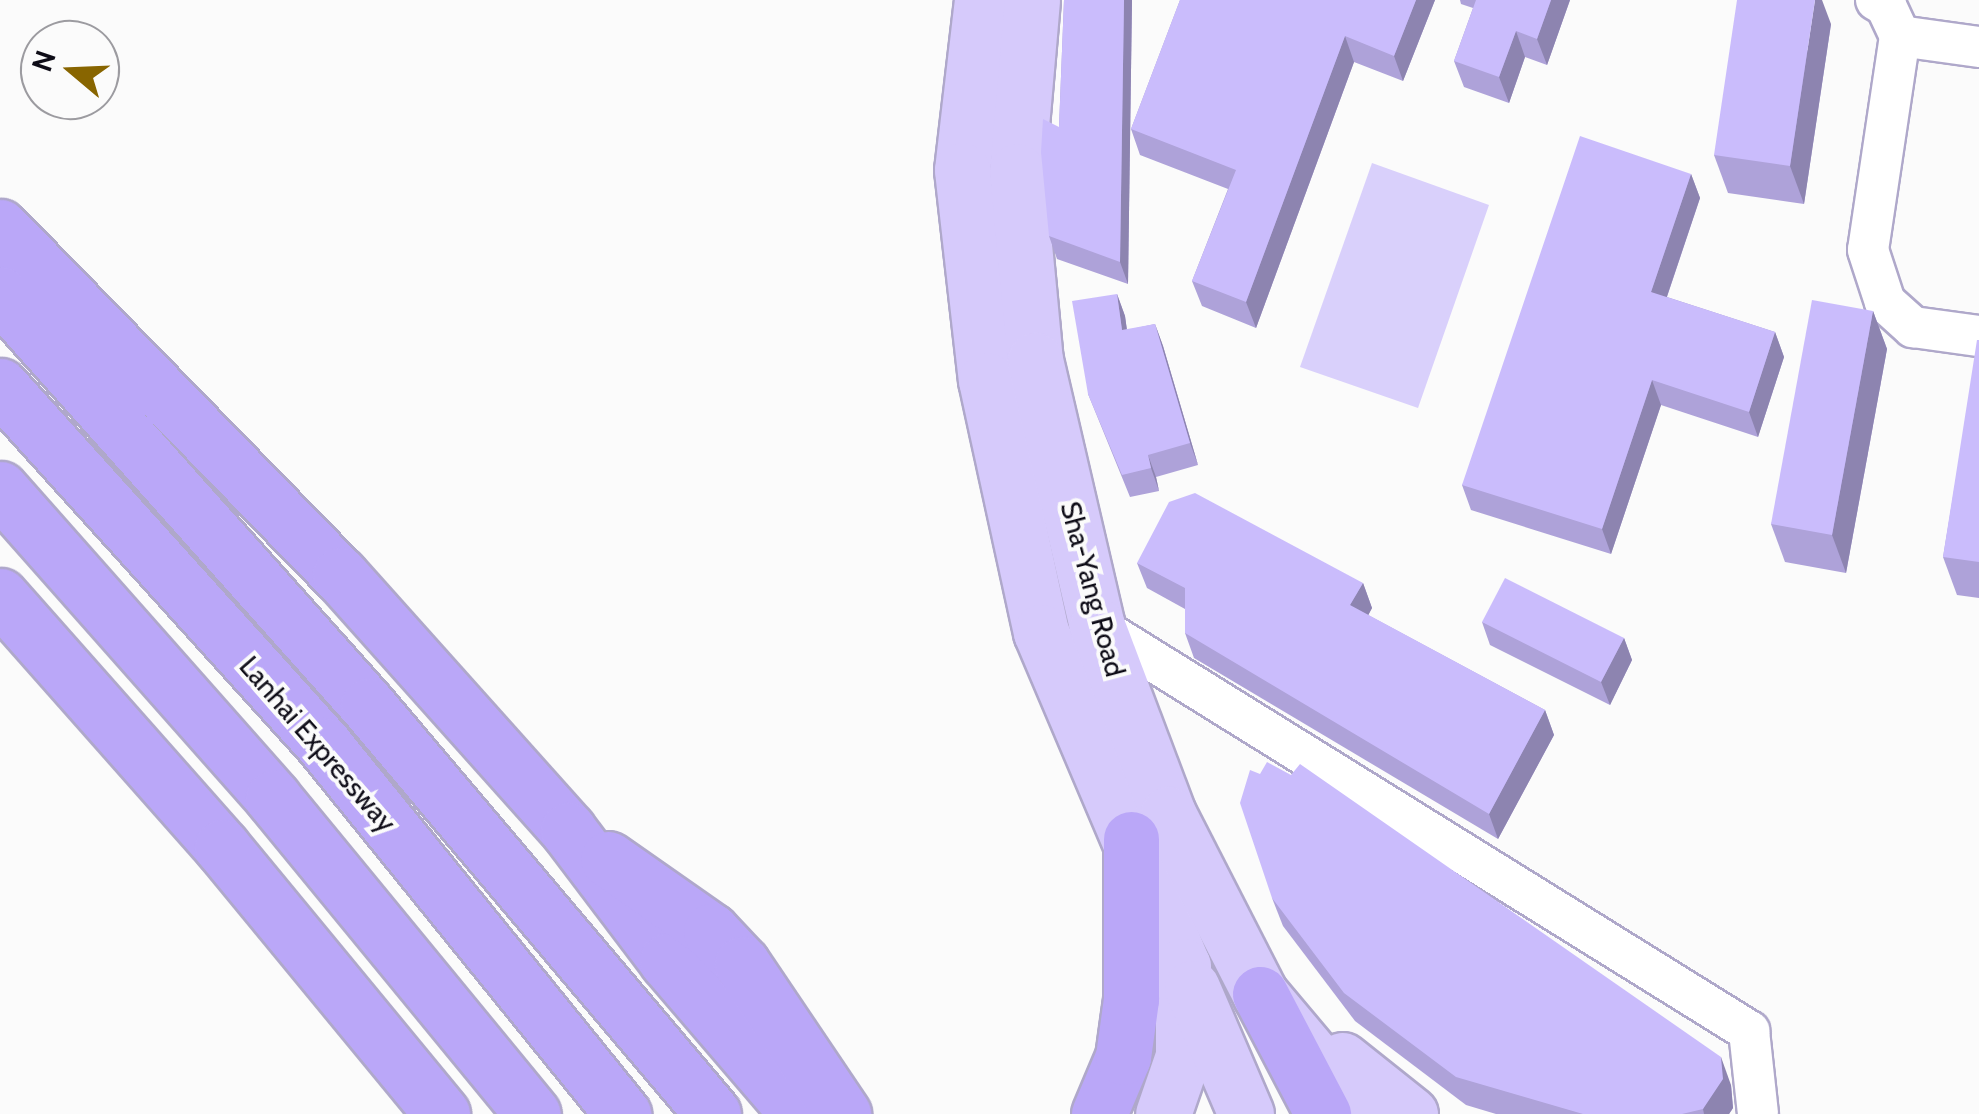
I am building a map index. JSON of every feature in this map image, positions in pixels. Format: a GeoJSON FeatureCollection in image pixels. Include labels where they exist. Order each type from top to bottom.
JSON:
{"type":"FeatureCollection","features":[{"type":"Feature","properties":{"kind":"highway"},"geometry":{"type":"LineString","coordinates":[[0,227],[26,297],[713,1114]]}},
{"type":"Feature","properties":{"kind":"highway"},"geometry":{"type":"LineString","coordinates":[[26,297],[340,575],[568,830],[667,960],[798,1114]]}},
{"type":"Feature","properties":{"kind":"highway","name":"Lanhai Expressway"},"geometry":{"type":"LineString","coordinates":[[0,386],[324,746],[623,1114]]}},
{"type":"Feature","properties":{"kind":"highway"},"geometry":{"type":"LineString","coordinates":[[0,489],[273,798],[532,1114]]}},
{"type":"Feature","properties":{"kind":"highway"},"geometry":{"type":"LineString","coordinates":[[0,596],[222,847],[442,1114]]}},
{"type":"Feature","properties":{"kind":"highway"},"geometry":{"type":"LineString","coordinates":[[568,830],[711,931],[742,964],[843,1114]]}},
{"type":"Feature","properties":{"kind":"highway"},"geometry":{"type":"LineString","coordinates":[[1100,1114],[1123,1056],[1131,999],[1130,840]]}},
{"type":"Feature","properties":{"kind":"highway"},"geometry":{"type":"LineString","coordinates":[[1260,994],[1323,1114]]}},
{"type":"Feature","properties":{"kind":"main road","name":"Sha-Yang Road"},"geometry":{"type":"LineString","coordinates":[[982,0],[962,170],[986,380],[1041,632],[1184,966],[1183,1056],[1163,1114]]}},
{"type":"Feature","properties":{"kind":"main road","name":"Sha-Yang Road"},"geometry":{"type":"LineString","coordinates":[[1032,0],[1018,172],[1036,360],[1097,626],[1168,814],[1260,994],[1362,1114]]}},
{"type":"Feature","properties":{"kind":"main road"},"geometry":{"type":"LineString","coordinates":[[1184,966],[1245,1113]]}},
{"type":"Feature","properties":{"kind":"main road"},"geometry":{"type":"LineString","coordinates":[[1260,994],[1410,1114]]}},
{"type":"Feature","properties":{"kind":"street"},"geometry":{"type":"LineString","coordinates":[[1876,0],[1886,6],[1900,36],[1868,250],[1874,278],[1884,302],[1914,326],[1979,336]]}},
{"type":"Feature","properties":{"kind":"street"},"geometry":{"type":"LineString","coordinates":[[1900,36],[1979,47]]}},
{"type":"Feature","properties":{"kind":"street"},"geometry":{"type":"LineString","coordinates":[[1097,626],[1748,1031],[1758,1114]]}},
{"type":"Feature","properties":{"kind":"shaded area"},"geometry":{"type":"Polygon","coordinates":[[[1372,163],[1489,205],[1418,408],[1300,367],[1372,163]]]}},
{"type":"Feature","properties":{"kind":"building"},"geometry":{"type":"Polygon","coordinates":[[[1064,0],[1124,0],[1120,262],[1049,236],[1041,152],[1043,119],[1059,127],[1064,0]]]}},
{"type":"Feature","properties":{"kind":"building"},"geometry":{"type":"Polygon","coordinates":[[[1180,0],[1416,0],[1394,56],[1345,36],[1246,302],[1192,281],[1236,170],[1131,129],[1180,0]]]}},
{"type":"Feature","properties":{"kind":"building"},"geometry":{"type":"Polygon","coordinates":[[[1476,0],[1551,0],[1537,39],[1516,31],[1499,77],[1454,61],[1476,0]]]}},
{"type":"Feature","properties":{"kind":"building"},"geometry":{"type":"Polygon","coordinates":[[[1737,0],[1815,0],[1790,166],[1714,155],[1737,0]]]}},
{"type":"Feature","properties":{"kind":"building"},"geometry":{"type":"Polygon","coordinates":[[[1580,136],[1691,174],[1651,292],[1775,332],[1749,412],[1652,380],[1602,529],[1462,485],[1580,136]]]}},
{"type":"Feature","properties":{"kind":"building"},"geometry":{"type":"Polygon","coordinates":[[[1117,294],[1122,330],[1155,324],[1190,443],[1148,455],[1151,468],[1122,475],[1088,394],[1072,301],[1117,294]]]}},
{"type":"Feature","properties":{"kind":"building"},"geometry":{"type":"Polygon","coordinates":[[[1812,300],[1873,311],[1832,535],[1771,524],[1812,300]]]}},
{"type":"Feature","properties":{"kind":"building"},"geometry":{"type":"Polygon","coordinates":[[[1979,340],[1979,562],[1943,557],[1979,340]]]}},
{"type":"Feature","properties":{"kind":"building"},"geometry":{"type":"Polygon","coordinates":[[[1195,493],[1363,583],[1350,605],[1545,710],[1489,814],[1185,633],[1185,588],[1137,563],[1169,502],[1195,493]]]}},
{"type":"Feature","properties":{"kind":"building"},"geometry":{"type":"Polygon","coordinates":[[[1505,578],[1624,638],[1601,682],[1482,622],[1505,578]]]}},
{"type":"Feature","properties":{"kind":"building"},"geometry":{"type":"Polygon","coordinates":[[[1267,762],[1291,775],[1300,764],[1721,1057],[1723,1079],[1703,1109],[1682,1114],[1583,1114],[1456,1077],[1344,993],[1272,898],[1240,803],[1250,770],[1260,774],[1267,762]]]}}]}
